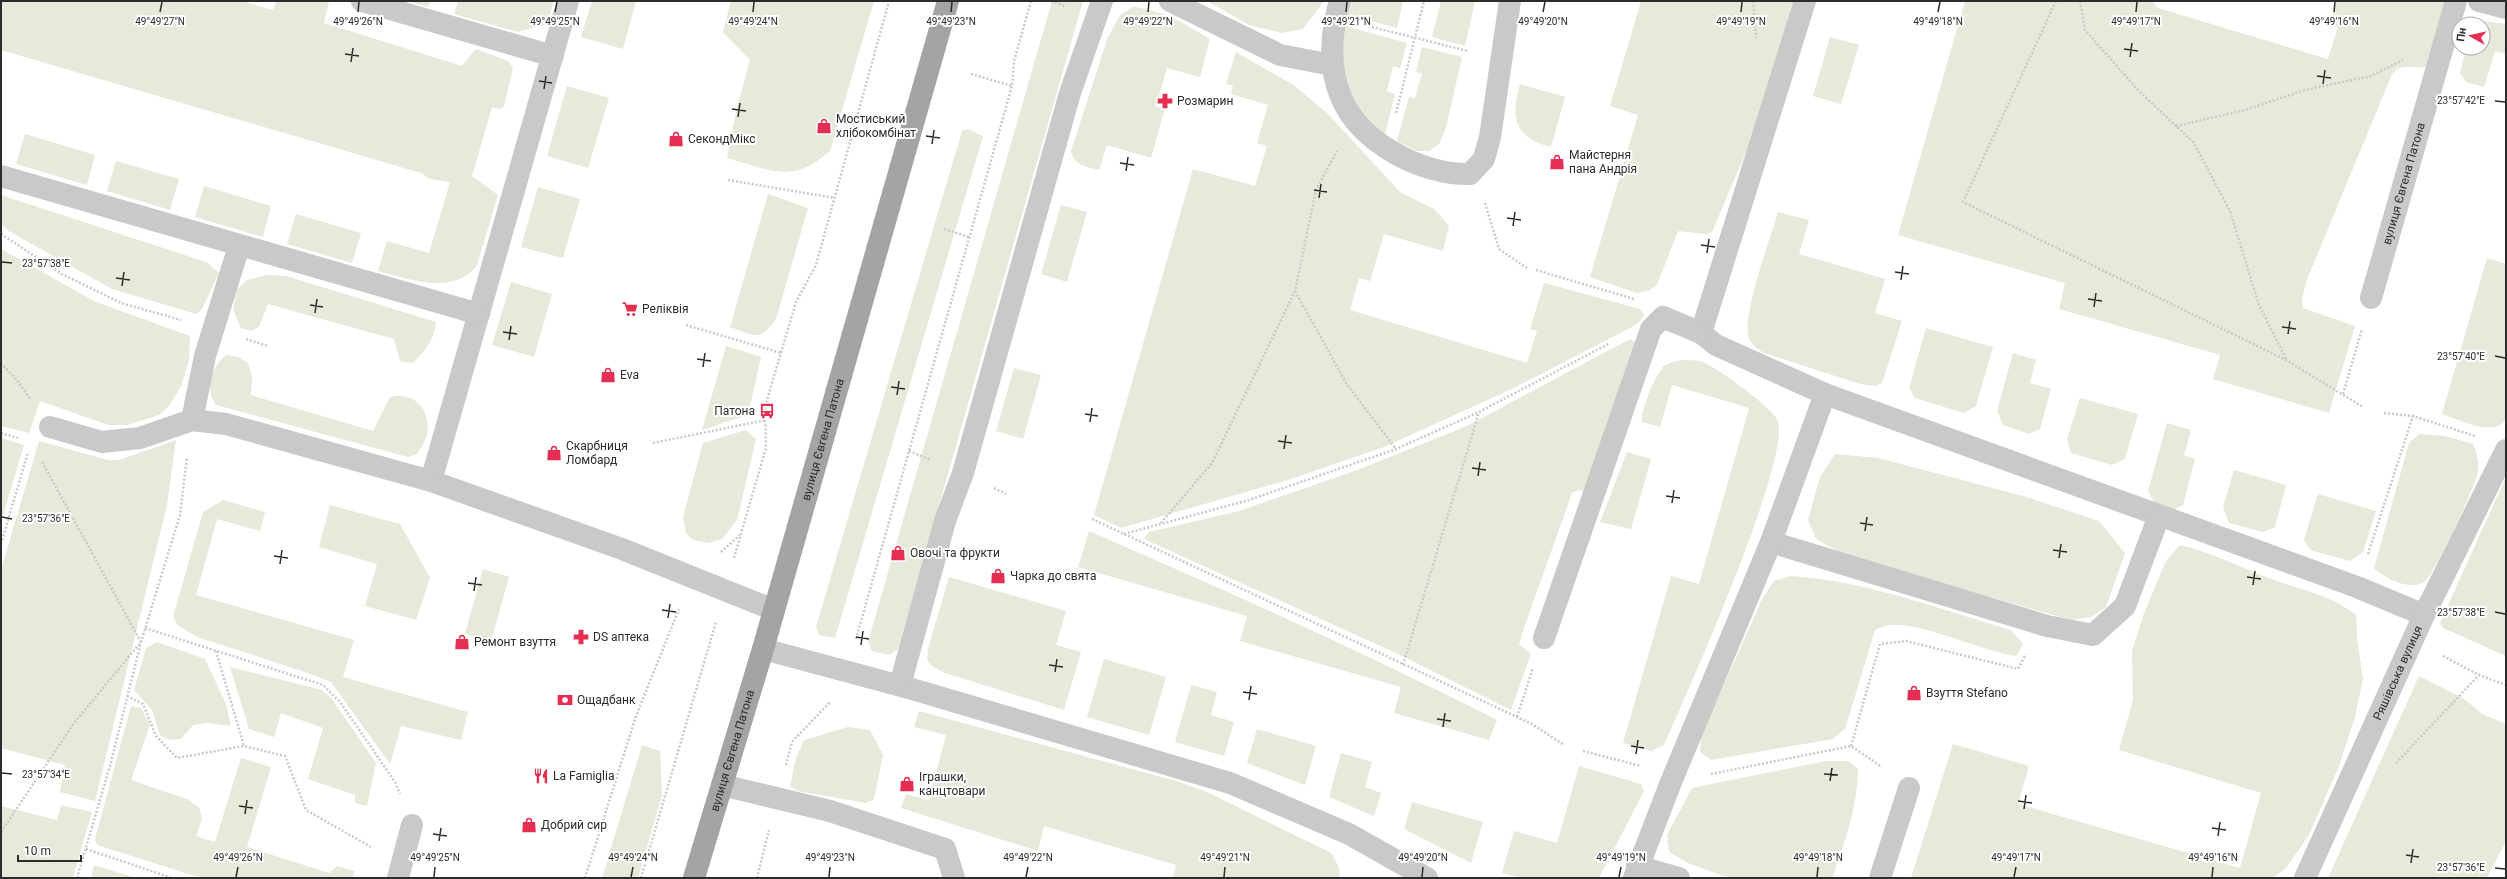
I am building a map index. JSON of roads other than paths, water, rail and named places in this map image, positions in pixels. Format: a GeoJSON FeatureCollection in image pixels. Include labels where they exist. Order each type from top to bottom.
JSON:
{"type":"FeatureCollection","features":[{"type":"Feature","properties":{"kind":"main road","name":"вулиця Євгена Патона"},"geometry":{"type":"LineString","coordinates":[[694,878],[763,649],[948,1]]}},
{"type":"Feature","properties":{"kind":"lane"},"geometry":{"type":"LineString","coordinates":[[362,1],[553,56]]}},
{"type":"Feature","properties":{"kind":"lane"},"geometry":{"type":"LineString","coordinates":[[431,481],[480,314],[568,1]]}},
{"type":"Feature","properties":{"kind":"lane"},"geometry":{"type":"LineString","coordinates":[[900,685],[946,521],[963,473],[1070,93],[1102,1]]}},
{"type":"Feature","properties":{"kind":"lane"},"geometry":{"type":"LineString","coordinates":[[1170,1],[1280,55],[1332,65]]}},
{"type":"Feature","properties":{"kind":"lane"},"geometry":{"type":"LineString","coordinates":[[1337,9],[1332,65],[1341,97],[1358,123],[1405,160],[1428,168],[1453,174],[1470,174],[1484,159],[1486,152],[1502,60],[1510,1]]}},
{"type":"Feature","properties":{"kind":"lane"},"geometry":{"type":"LineString","coordinates":[[1701,333],[1805,1]]}},
{"type":"Feature","properties":{"kind":"lane","name":"вулиця Євгена Патона"},"geometry":{"type":"LineString","coordinates":[[2371,298],[2456,1]]}},
{"type":"Feature","properties":{"kind":"lane"},"geometry":{"type":"LineString","coordinates":[[2479,1],[2506,8]]}},
{"type":"Feature","properties":{"kind":"lane"},"geometry":{"type":"LineString","coordinates":[[1,176],[480,314]]}},
{"type":"Feature","properties":{"kind":"lane"},"geometry":{"type":"LineString","coordinates":[[192,420],[205,356],[215,329],[240,246]]}},
{"type":"Feature","properties":{"kind":"lane"},"geometry":{"type":"LineString","coordinates":[[1544,638],[1657,323],[1701,333],[1716,345],[1825,394],[2357,587],[2424,615]]}},
{"type":"Feature","properties":{"kind":"lane"},"geometry":{"type":"LineString","coordinates":[[1679,878],[1636,872],[1668,790],[1771,542],[1825,394]]}},
{"type":"Feature","properties":{"kind":"lane"},"geometry":{"type":"LineString","coordinates":[[50,427],[102,442],[140,438],[192,420],[226,424],[431,481],[622,549],[774,610]]}},
{"type":"Feature","properties":{"kind":"lane","name":"Ряшівська вулиця"},"geometry":{"type":"LineString","coordinates":[[2305,878],[2412,640],[2506,450]]}},
{"type":"Feature","properties":{"kind":"lane"},"geometry":{"type":"LineString","coordinates":[[1771,542],[2047,626],[2093,635],[2125,606],[2159,516]]}},
{"type":"Feature","properties":{"kind":"lane"},"geometry":{"type":"LineString","coordinates":[[763,649],[900,685],[1230,783],[1349,834],[1427,878]]}},
{"type":"Feature","properties":{"kind":"lane"},"geometry":{"type":"LineString","coordinates":[[722,785],[830,811],[945,849],[954,878]]}},
{"type":"Feature","properties":{"kind":"lane"},"geometry":{"type":"LineString","coordinates":[[1880,878],[1910,788]]}},
{"type":"Feature","properties":{"kind":"lane"},"geometry":{"type":"LineString","coordinates":[[400,871],[412,825]]}},
{"type":"Feature","properties":{"kind":"place","name":"Розмарин"},"geometry":{"type":"Point","coordinates":[1165,101]}},
{"type":"Feature","properties":{"kind":"place","name":"Мостиський хлібокомбінат"},"geometry":{"type":"Point","coordinates":[824,126]}},
{"type":"Feature","properties":{"kind":"place","name":"СекондМікс"},"geometry":{"type":"Point","coordinates":[676,139]}},
{"type":"Feature","properties":{"kind":"place","name":"Майстерня пана Андрія"},"geometry":{"type":"Point","coordinates":[1557,162]}},
{"type":"Feature","properties":{"kind":"place","name":"Реліквія"},"geometry":{"type":"Point","coordinates":[630,309]}},
{"type":"Feature","properties":{"kind":"place","name":"Eva"},"geometry":{"type":"Point","coordinates":[608,375]}},
{"type":"Feature","properties":{"kind":"place","name":"Патона"},"geometry":{"type":"Point","coordinates":[767,411]}},
{"type":"Feature","properties":{"kind":"place","name":"Скарбниця Ломбард"},"geometry":{"type":"Point","coordinates":[554,453]}},
{"type":"Feature","properties":{"kind":"place","name":"Овочі та фрукти"},"geometry":{"type":"Point","coordinates":[898,553]}},
{"type":"Feature","properties":{"kind":"place","name":"Чарка до свята"},"geometry":{"type":"Point","coordinates":[998,576]}},
{"type":"Feature","properties":{"kind":"place","name":"DS аптека"},"geometry":{"type":"Point","coordinates":[581,637]}},
{"type":"Feature","properties":{"kind":"place","name":"Ремонт взуття"},"geometry":{"type":"Point","coordinates":[462,642]}},
{"type":"Feature","properties":{"kind":"place","name":"Взуття Stefano"},"geometry":{"type":"Point","coordinates":[1914,693]}},
{"type":"Feature","properties":{"kind":"place","name":"Ощадбанк"},"geometry":{"type":"Point","coordinates":[565,700]}},
{"type":"Feature","properties":{"kind":"place","name":"La Famiglia"},"geometry":{"type":"Point","coordinates":[541,776]}},
{"type":"Feature","properties":{"kind":"place","name":"Іграшки, канцтовари"},"geometry":{"type":"Point","coordinates":[907,784]}},
{"type":"Feature","properties":{"kind":"place","name":"Добрий сир"},"geometry":{"type":"Point","coordinates":[529,825]}}]}
